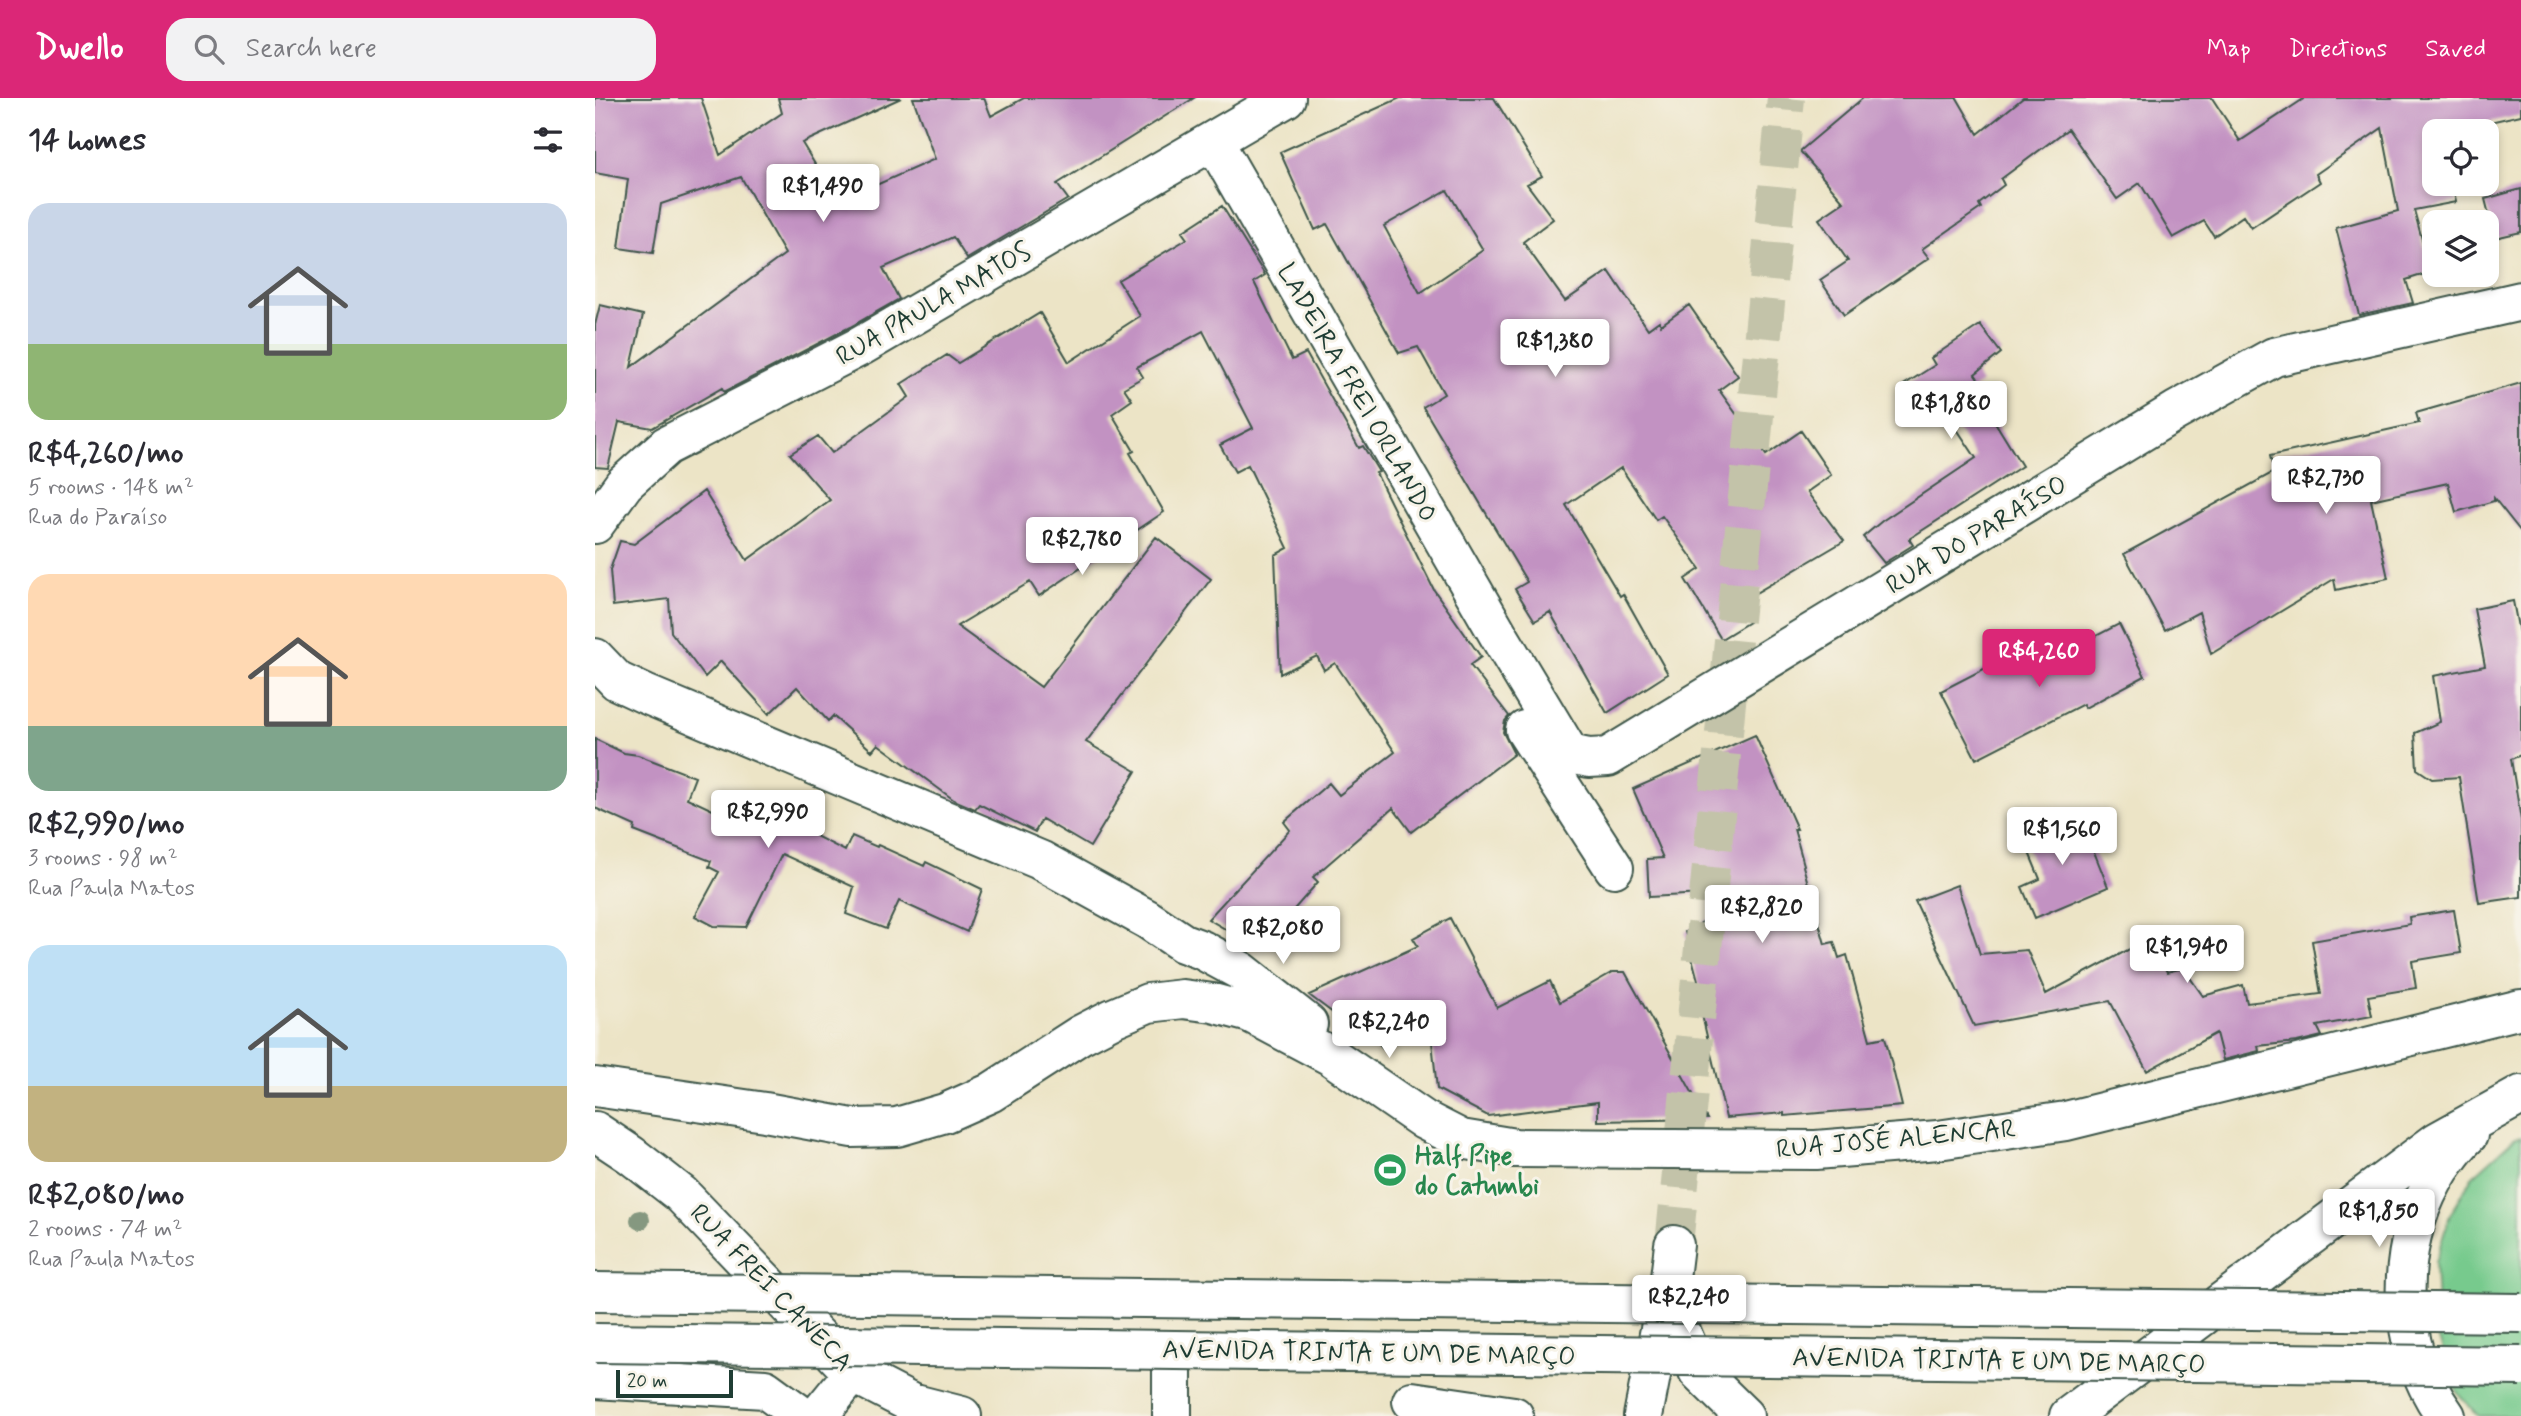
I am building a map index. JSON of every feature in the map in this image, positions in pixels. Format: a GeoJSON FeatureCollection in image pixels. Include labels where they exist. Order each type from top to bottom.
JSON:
{"type":"FeatureCollection","features":[{"type":"Feature","properties":{"kind":"street","name":"RUA PAULA MATOS"},"geometry":{"type":"LineString","coordinates":[[595,524],[624,484],[666,446],[862,346],[1286,98]]}},
{"type":"Feature","properties":{"kind":"street","name":"LADEIRA FREI ORLANDO"},"geometry":{"type":"LineString","coordinates":[[1213,142],[1502,641]]}},
{"type":"Feature","properties":{"kind":"street","name":"RUA DO PARAÍSO"},"geometry":{"type":"LineString","coordinates":[[1502,641],[1570,754],[1589,758],[1608,757],[2176,411],[2274,357],[2521,301]]}},
{"type":"Feature","properties":{"kind":"street"},"geometry":{"type":"LineString","coordinates":[[1502,641],[1496,667],[1503,693],[1614,869]]}},
{"type":"Feature","properties":{"kind":"street"},"geometry":{"type":"LineString","coordinates":[[595,658],[617,681],[645,694],[1040,860],[1147,919],[1183,943],[1241,971],[1312,1028],[1331,1056]]}},
{"type":"Feature","properties":{"kind":"street"},"geometry":{"type":"LineString","coordinates":[[595,1087],[765,1111],[852,1128],[897,1127],[946,1113],[990,1093],[1080,1035],[1124,1013],[1162,1000],[1180,983],[1189,967],[1191,954],[1183,943]]}},
{"type":"Feature","properties":{"kind":"street","name":"RUA JOSÉ ALENCAR"},"geometry":{"type":"LineString","coordinates":[[1162,1000],[1183,999],[1213,1003],[1250,1013],[1331,1056],[1424,1120],[1461,1139],[1515,1148],[1816,1150],[1938,1140],[2066,1121],[2521,1009]]}},
{"type":"Feature","properties":{"kind":"street"},"geometry":{"type":"LineString","coordinates":[[2069,1416],[2438,1141],[2509,1101]]}},
{"type":"Feature","properties":{"kind":"street"},"geometry":{"type":"LineString","coordinates":[[2447,1416],[2433,1398],[2412,1348],[2404,1294],[2409,1241],[2427,1190],[2457,1144],[2509,1101]]}},
{"type":"Feature","properties":{"kind":"street","name":"RUA FREI CANECA"},"geometry":{"type":"LineString","coordinates":[[595,1131],[681,1194],[853,1373],[911,1403],[962,1416]]}},
{"type":"Feature","properties":{"kind":"street"},"geometry":{"type":"LineString","coordinates":[[1643,1416],[1672,1262],[1678,1324],[1698,1371],[1744,1416]]}},
{"type":"Feature","properties":{"kind":"street","name":"AVENIDA TRINTA E UM DE MARÇO"},"geometry":{"type":"LineString","coordinates":[[595,1292],[2521,1313]]}},
{"type":"Feature","properties":{"kind":"street","name":"AVENIDA TRINTA E UM DE MARÇO"},"geometry":{"type":"LineString","coordinates":[[595,1343],[2521,1366]]}},
{"type":"Feature","properties":{"kind":"street"},"geometry":{"type":"LineString","coordinates":[[1172,1361],[1172,1416]]}},
{"type":"Feature","properties":{"kind":"street"},"geometry":{"type":"LineString","coordinates":[[818,1416],[853,1373]]}},
{"type":"Feature","properties":{"kind":"street"},"geometry":{"type":"LineString","coordinates":[[595,1379],[765,1389],[802,1416]]}},
{"type":"Feature","properties":{"kind":"street"},"geometry":{"type":"LineString","coordinates":[[1412,1401],[1514,1416]]}},
{"type":"Feature","properties":{"kind":"green space"},"geometry":{"type":"Polygon","coordinates":[[[2521,1137],[2521,1416],[2478,1416],[2457,1392],[2438,1336],[2435,1262],[2450,1215],[2472,1177],[2514,1139],[2521,1137]]]}},
{"type":"Feature","properties":{"kind":"building"},"geometry":{"type":"Polygon","coordinates":[[[595,98],[701,98],[720,155],[782,113],[778,98],[901,98],[802,143],[838,202],[935,159],[913,98],[984,98],[991,116],[1024,98],[1194,98],[1057,184],[1068,199],[967,259],[953,237],[883,268],[899,299],[850,327],[724,392],[722,388],[652,428],[619,422],[608,468],[595,467],[595,325],[600,305],[643,315],[631,367],[785,254],[741,177],[661,204],[653,253],[619,248],[628,179],[595,173],[595,98]]]}},
{"type":"Feature","properties":{"kind":"building"},"geometry":{"type":"Polygon","coordinates":[[[1400,98],[1494,98],[1542,176],[1527,184],[1553,219],[1523,242],[1565,301],[1609,271],[1648,329],[1659,321],[1661,325],[1689,305],[1738,376],[1719,390],[1766,455],[1801,431],[1831,475],[1807,492],[1844,541],[1737,604],[1749,622],[1721,639],[1685,579],[1700,569],[1662,516],[1656,520],[1621,468],[1566,505],[1620,596],[1623,594],[1668,674],[1607,713],[1550,612],[1535,621],[1515,589],[1527,582],[1423,407],[1444,394],[1418,347],[1399,353],[1327,224],[1315,230],[1280,152],[1400,98]],[[1447,190],[1384,226],[1420,293],[1483,250],[1447,190]]]}},
{"type":"Feature","properties":{"kind":"building"},"geometry":{"type":"Polygon","coordinates":[[[1863,98],[1957,98],[1978,134],[2023,98],[2212,98],[2240,141],[2305,98],[2521,98],[2521,115],[2499,120],[2422,119],[2422,196],[2455,196],[2456,202],[2414,210],[2422,239],[2422,275],[2406,280],[2413,303],[2359,315],[2336,228],[2398,211],[2382,128],[2316,174],[2320,182],[2251,228],[2243,216],[2214,236],[2204,221],[2173,238],[2140,183],[2117,199],[2068,129],[2001,179],[2004,185],[1979,204],[1981,208],[1922,249],[1929,258],[1844,315],[1820,280],[1848,261],[1819,219],[1844,202],[1800,151],[1863,98]]]}},
{"type":"Feature","properties":{"kind":"building"},"geometry":{"type":"Polygon","coordinates":[[[2521,189],[2521,232],[2499,237],[2499,210],[2488,210],[2485,199],[2521,189]]]}},
{"type":"Feature","properties":{"kind":"building"},"geometry":{"type":"Polygon","coordinates":[[[1222,206],[1265,275],[1254,282],[1292,360],[1306,353],[1359,448],[1363,446],[1379,472],[1376,473],[1434,590],[1481,657],[1470,665],[1509,716],[1503,732],[1514,754],[1411,832],[1393,808],[1313,877],[1318,882],[1288,916],[1292,919],[1258,948],[1208,919],[1290,830],[1284,822],[1329,783],[1339,795],[1395,752],[1335,663],[1324,670],[1317,656],[1280,674],[1275,555],[1288,548],[1248,465],[1235,472],[1220,445],[1253,428],[1203,331],[1137,367],[1143,377],[1124,388],[1132,400],[1112,414],[1134,451],[1130,453],[1164,512],[1039,596],[1030,582],[957,626],[1041,687],[1156,537],[1211,579],[1086,742],[1136,771],[1090,847],[1042,819],[1035,832],[979,804],[975,809],[954,800],[878,744],[872,751],[833,716],[828,721],[797,687],[769,714],[721,661],[705,677],[671,632],[669,599],[613,606],[610,570],[620,541],[634,544],[704,491],[747,560],[830,500],[790,454],[818,436],[832,453],[909,397],[901,384],[947,355],[958,363],[1040,313],[1069,362],[1140,316],[1118,280],[1187,239],[1182,232],[1222,206]]]}},
{"type":"Feature","properties":{"kind":"building"},"geometry":{"type":"Polygon","coordinates":[[[1980,325],[2001,353],[1975,374],[1981,383],[1974,388],[2022,466],[1909,539],[1913,545],[1884,563],[1863,537],[1882,521],[1976,458],[1943,408],[1924,420],[1902,386],[1935,365],[1931,358],[1980,325]]]}},
{"type":"Feature","properties":{"kind":"building"},"geometry":{"type":"Polygon","coordinates":[[[2521,383],[2521,532],[2494,498],[2494,501],[2456,512],[2448,483],[2371,500],[2388,578],[2336,590],[2334,579],[2211,654],[2199,612],[2165,630],[2124,554],[2274,472],[2270,456],[2419,423],[2416,413],[2521,383]]]}},
{"type":"Feature","properties":{"kind":"building"},"geometry":{"type":"Polygon","coordinates":[[[2513,601],[2521,643],[2521,755],[2511,759],[2521,820],[2521,897],[2479,903],[2459,777],[2432,779],[2417,769],[2415,733],[2440,722],[2433,676],[2485,666],[2474,609],[2513,601]]]}},
{"type":"Feature","properties":{"kind":"building"},"geometry":{"type":"Polygon","coordinates":[[[2119,624],[2145,676],[2085,708],[2083,704],[1976,759],[1941,691],[2036,642],[2046,662],[2119,624]]]}},
{"type":"Feature","properties":{"kind":"building"},"geometry":{"type":"Polygon","coordinates":[[[1755,735],[1797,829],[1794,829],[1825,944],[1834,942],[1839,958],[1847,955],[1870,1040],[1885,1037],[1902,1106],[1726,1118],[1702,1015],[1707,1014],[1685,932],[1757,891],[1649,897],[1647,859],[1663,858],[1633,789],[1755,735]]]}},
{"type":"Feature","properties":{"kind":"building"},"geometry":{"type":"Polygon","coordinates":[[[595,739],[624,753],[638,755],[695,777],[687,798],[753,829],[763,809],[845,851],[852,836],[924,866],[926,862],[982,889],[967,932],[899,901],[886,929],[846,914],[854,887],[782,854],[746,927],[714,926],[695,916],[719,872],[709,867],[711,861],[634,831],[635,826],[595,808],[595,739]]]}},
{"type":"Feature","properties":{"kind":"building"},"geometry":{"type":"Polygon","coordinates":[[[2079,814],[2108,887],[2035,918],[2022,887],[2040,879],[2023,838],[2079,814]]]}},
{"type":"Feature","properties":{"kind":"building"},"geometry":{"type":"Polygon","coordinates":[[[1957,885],[1980,954],[2027,950],[2046,994],[2150,938],[2167,972],[2183,968],[2203,996],[2243,985],[2247,1003],[2321,994],[2312,941],[2410,924],[2409,917],[2454,910],[2461,953],[2412,961],[2416,988],[2368,996],[2372,1016],[2317,1026],[2322,1036],[2258,1046],[2259,1051],[2223,1060],[2216,1033],[2147,1071],[2110,1001],[1974,1026],[1915,901],[1957,885]]]}},
{"type":"Feature","properties":{"kind":"building"},"geometry":{"type":"Polygon","coordinates":[[[1450,918],[1497,1008],[1550,981],[1560,1002],[1613,972],[1625,972],[1707,1119],[1598,1121],[1598,1102],[1488,1116],[1437,1089],[1430,1022],[1384,1049],[1363,1027],[1357,1031],[1309,995],[1418,946],[1413,938],[1450,918]]]}},
{"type":"Feature","properties":{"kind":"tunnel"},"geometry":{"type":"LineString","coordinates":[[1674,1245],[1786,98]]}},
{"type":"Feature","properties":{"kind":"place","name":"Half Pipe do Catumbi"},"geometry":{"type":"Point","coordinates":[1390,1170]}}]}
